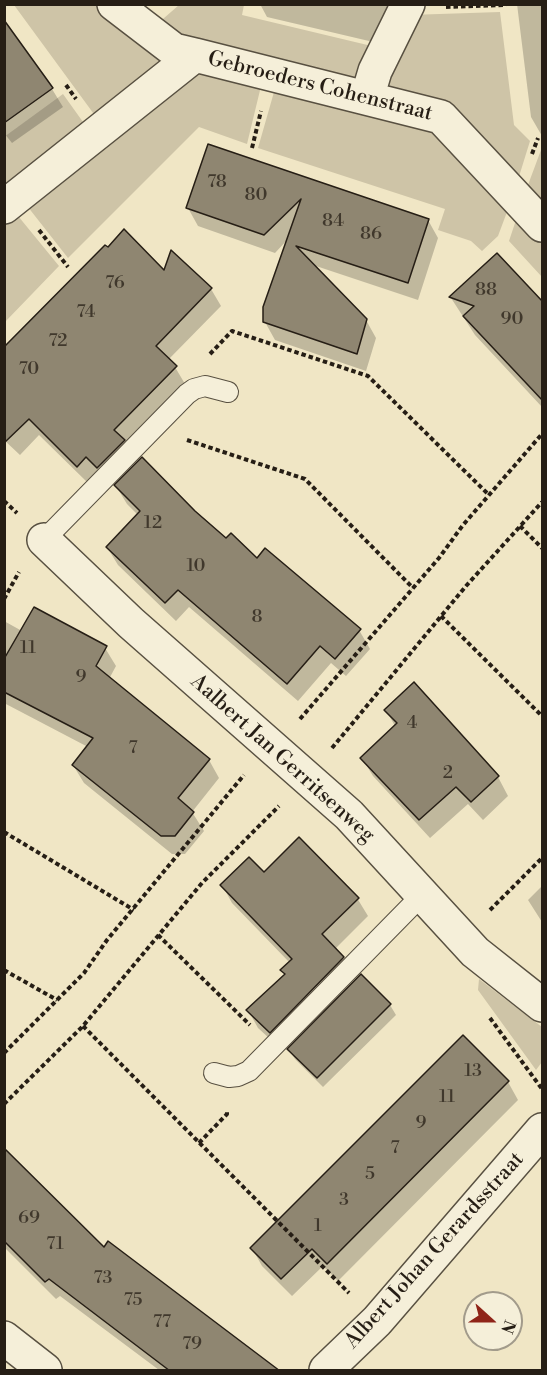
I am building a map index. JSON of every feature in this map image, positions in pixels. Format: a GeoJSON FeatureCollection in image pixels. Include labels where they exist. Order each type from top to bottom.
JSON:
{"type":"FeatureCollection","features":[{"type":"Feature","properties":{"kind":"street","name":"Gebroeders Cohenstraat"},"geometry":{"type":"LineString","coordinates":[[114,4],[174,50],[441,117],[543,225]]}},
{"type":"Feature","properties":{"kind":"street"},"geometry":{"type":"LineString","coordinates":[[367,98],[375,72],[407,6]]}},
{"type":"Feature","properties":{"kind":"street","name":"Gebroeders Cohenstraat"},"geometry":{"type":"LineString","coordinates":[[9,203],[195,55]]}},
{"type":"Feature","properties":{"kind":"street","name":"Aalbert Jan Gerritsenweg"},"geometry":{"type":"LineString","coordinates":[[44,540],[131,623],[349,815],[475,952],[543,1005]]}},
{"type":"Feature","properties":{"kind":"street","name":"Albert Johan Gerardsstraat"},"geometry":{"type":"LineString","coordinates":[[326,1371],[377,1321],[543,1130]]}},
{"type":"Feature","properties":{"kind":"lane"},"geometry":{"type":"LineString","coordinates":[[44,540],[187,394],[200,386],[215,387],[228,392]]}},
{"type":"Feature","properties":{"kind":"lane"},"geometry":{"type":"LineString","coordinates":[[222,1075],[238,1076],[249,1071],[423,894]]}},
{"type":"Feature","properties":{"kind":"path"},"geometry":{"type":"LineString","coordinates":[[407,6],[506,5]]}},
{"type":"Feature","properties":{"kind":"path"},"geometry":{"type":"LineString","coordinates":[[9,203],[68,267]]}},
{"type":"Feature","properties":{"kind":"path"},"geometry":{"type":"LineString","coordinates":[[200,386],[201,362],[232,331],[368,376],[489,495]]}},
{"type":"Feature","properties":{"kind":"path"},"geometry":{"type":"LineString","coordinates":[[153,428],[305,479],[413,588]]}},
{"type":"Feature","properties":{"kind":"path"},"geometry":{"type":"LineString","coordinates":[[520,526],[543,548]]}},
{"type":"Feature","properties":{"kind":"path"},"geometry":{"type":"LineString","coordinates":[[441,616],[543,716]]}},
{"type":"Feature","properties":{"kind":"path"},"geometry":{"type":"LineString","coordinates":[[4,832],[134,910]]}},
{"type":"Feature","properties":{"kind":"path"},"geometry":{"type":"LineString","coordinates":[[462,938],[543,858]]}},
{"type":"Feature","properties":{"kind":"path"},"geometry":{"type":"LineString","coordinates":[[158,935],[272,1047]]}},
{"type":"Feature","properties":{"kind":"path"},"geometry":{"type":"LineString","coordinates":[[4,970],[57,1000]]}},
{"type":"Feature","properties":{"kind":"path"},"geometry":{"type":"LineString","coordinates":[[83,1026],[377,1321]]}},
{"type":"Feature","properties":{"kind":"path"},"geometry":{"type":"LineString","coordinates":[[199,1143],[227,1114],[222,1075]]}},
{"type":"Feature","properties":{"kind":"shaded area"},"geometry":{"type":"Polygon","coordinates":[[[14,5],[100,5],[172,60],[99,121],[14,5]]]}},
{"type":"Feature","properties":{"kind":"shaded area"},"geometry":{"type":"Polygon","coordinates":[[[179,5],[244,5],[242,15],[380,48],[371,68],[345,82],[177,40],[156,25],[179,5]]]}},
{"type":"Feature","properties":{"kind":"shaded area"},"geometry":{"type":"Polygon","coordinates":[[[500,12],[514,125],[530,141],[517,183],[392,95],[382,73],[409,15],[500,12]]]}},
{"type":"Feature","properties":{"kind":"shaded area"},"geometry":{"type":"Polygon","coordinates":[[[204,67],[262,82],[247,144],[199,127],[68,258],[24,202],[204,67]]]}},
{"type":"Feature","properties":{"kind":"shaded area"},"geometry":{"type":"Polygon","coordinates":[[[276,85],[436,125],[510,204],[498,236],[482,251],[471,241],[438,230],[445,209],[258,148],[276,85]]]}},
{"type":"Feature","properties":{"kind":"shaded area"},"geometry":{"type":"Polygon","coordinates":[[[63,94],[88,129],[5,195],[4,137],[63,94]]]}},
{"type":"Feature","properties":{"kind":"shaded area"},"geometry":{"type":"Polygon","coordinates":[[[541,150],[542,152],[542,211],[525,193],[541,150]]]}},
{"type":"Feature","properties":{"kind":"shaded area"},"geometry":{"type":"Polygon","coordinates":[[[14,211],[59,266],[5,322],[5,218],[14,211]]]}},
{"type":"Feature","properties":{"kind":"shaded area"},"geometry":{"type":"Polygon","coordinates":[[[518,214],[542,239],[542,277],[509,241],[518,214]]]}},
{"type":"Feature","properties":{"kind":"shaded area"},"geometry":{"type":"Polygon","coordinates":[[[479,979],[542,1027],[542,1062],[536,1070],[478,990],[479,979]]]}},
{"type":"Feature","properties":{"kind":"building"},"geometry":{"type":"Polygon","coordinates":[[[4,20],[53,88],[4,123],[4,20]]]}},
{"type":"Feature","properties":{"kind":"building"},"geometry":{"type":"Polygon","coordinates":[[[208,144],[429,219],[408,283],[296,246],[367,319],[357,354],[263,322],[263,307],[301,199],[264,235],[186,208],[208,144]]]}},
{"type":"Feature","properties":{"kind":"building"},"geometry":{"type":"Polygon","coordinates":[[[124,229],[164,270],[171,250],[212,288],[156,346],[177,366],[114,430],[125,440],[97,468],[86,457],[77,467],[29,419],[4,443],[4,347],[105,245],[108,247],[124,229]]]}},
{"type":"Feature","properties":{"kind":"building"},"geometry":{"type":"Polygon","coordinates":[[[497,253],[543,302],[543,401],[463,316],[474,306],[449,297],[497,253]]]}},
{"type":"Feature","properties":{"kind":"building"},"geometry":{"type":"Polygon","coordinates":[[[142,457],[195,511],[226,538],[231,533],[257,558],[265,548],[361,629],[335,659],[320,646],[287,684],[178,590],[165,603],[106,547],[140,511],[114,485],[142,457]]]}},
{"type":"Feature","properties":{"kind":"building"},"geometry":{"type":"Polygon","coordinates":[[[34,607],[107,646],[96,666],[210,759],[178,798],[194,812],[175,836],[161,836],[72,765],[93,738],[4,692],[4,659],[34,607]]]}},
{"type":"Feature","properties":{"kind":"building"},"geometry":{"type":"Polygon","coordinates":[[[414,682],[499,776],[471,802],[456,787],[419,820],[360,758],[397,723],[384,710],[414,682]]]}},
{"type":"Feature","properties":{"kind":"building"},"geometry":{"type":"Polygon","coordinates":[[[299,837],[359,898],[322,934],[344,957],[270,1033],[246,1010],[285,974],[280,970],[292,959],[220,885],[249,857],[264,872],[299,837]]]}},
{"type":"Feature","properties":{"kind":"building"},"geometry":{"type":"Polygon","coordinates":[[[361,974],[391,1004],[317,1078],[287,1049],[361,974]]]}},
{"type":"Feature","properties":{"kind":"building"},"geometry":{"type":"Polygon","coordinates":[[[463,1035],[509,1081],[327,1264],[312,1249],[281,1279],[250,1248],[463,1035]]]}},
{"type":"Feature","properties":{"kind":"building"},"geometry":{"type":"Polygon","coordinates":[[[4,1148],[104,1247],[108,1241],[280,1371],[170,1371],[49,1279],[45,1282],[4,1241],[4,1148]]]}}]}
